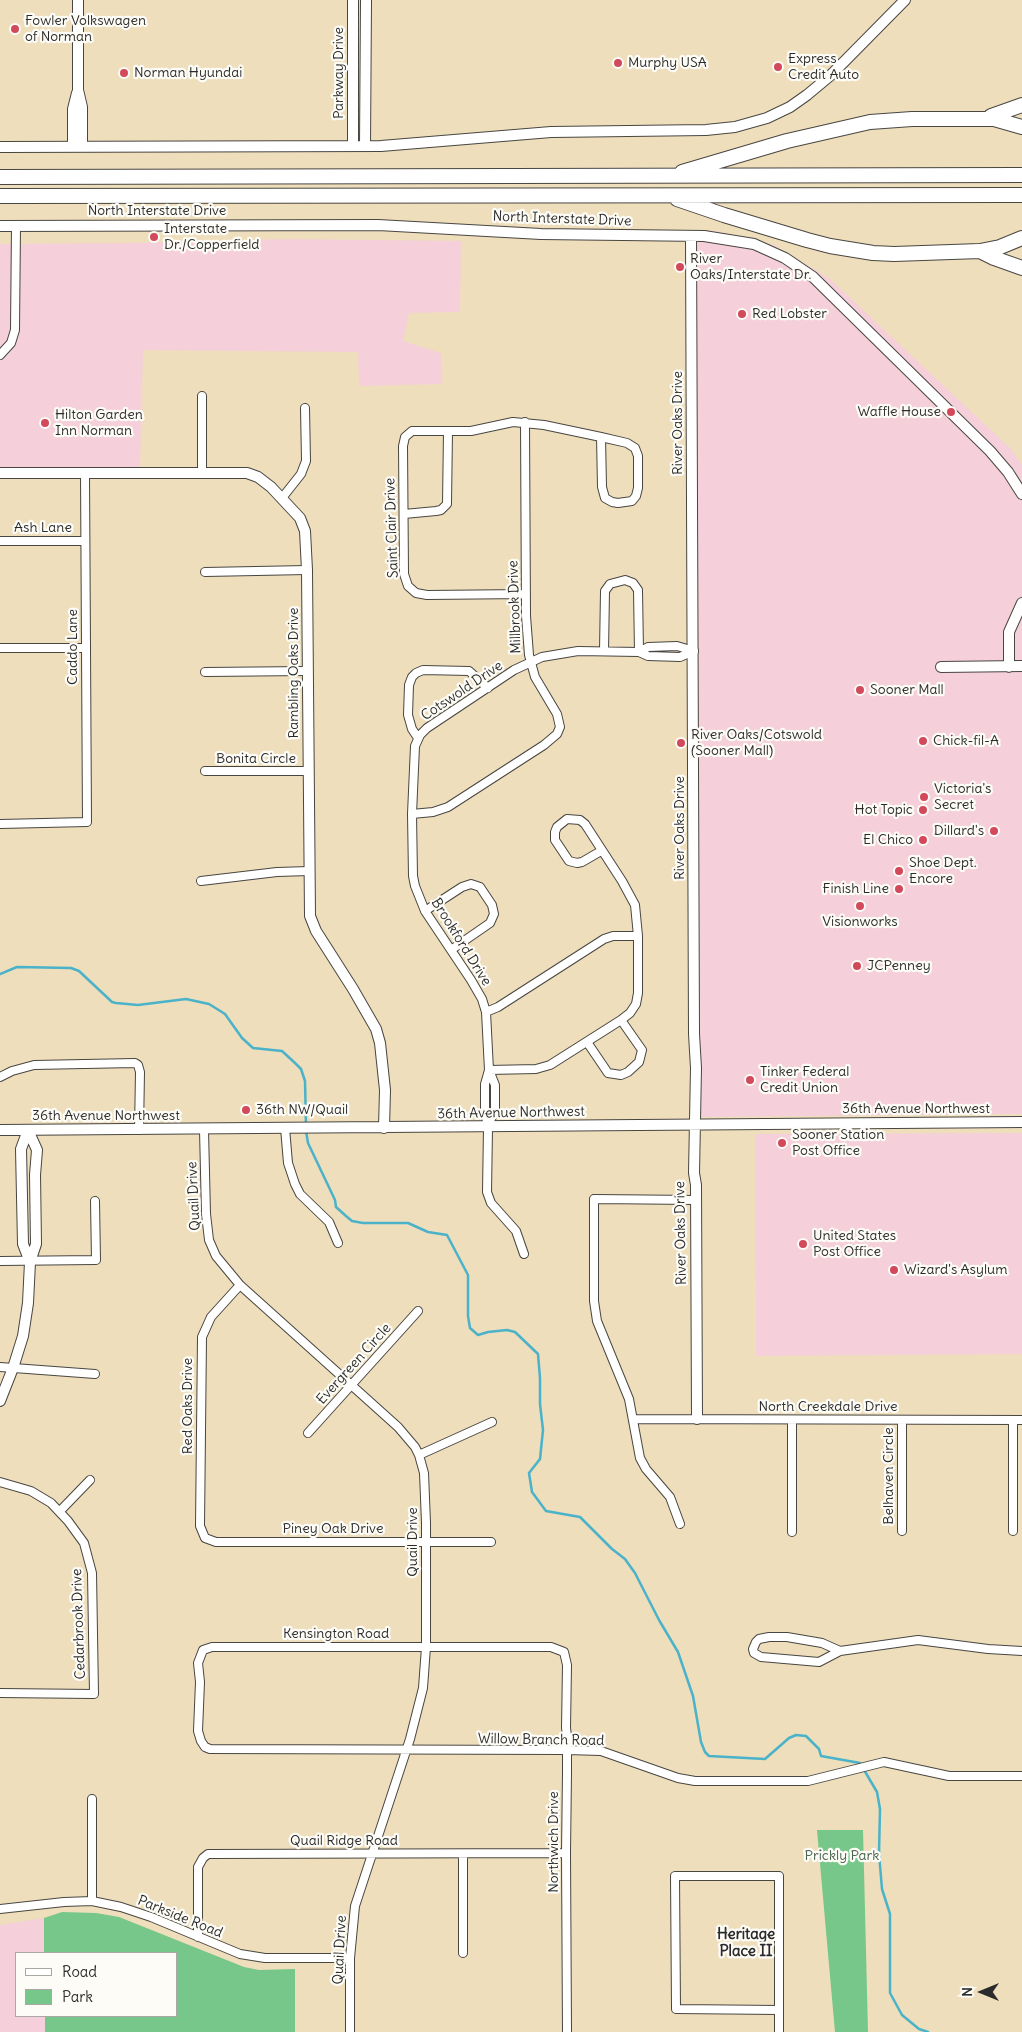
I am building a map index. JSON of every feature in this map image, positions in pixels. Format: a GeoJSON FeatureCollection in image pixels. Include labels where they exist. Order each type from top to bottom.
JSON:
{"type":"FeatureCollection","features":[{"type":"Feature","properties":{"kind":"highway"},"geometry":{"type":"LineString","coordinates":[[981,118],[1001,114],[1022,105]]}},
{"type":"Feature","properties":{"kind":"highway"},"geometry":{"type":"LineString","coordinates":[[667,176],[787,141],[870,122],[981,118],[994,119],[1020,128]]}},
{"type":"Feature","properties":{"kind":"highway"},"geometry":{"type":"LineString","coordinates":[[0,177],[1022,176]]}},
{"type":"Feature","properties":{"kind":"highway"},"geometry":{"type":"LineString","coordinates":[[0,196],[1022,194]]}},
{"type":"Feature","properties":{"kind":"highway"},"geometry":{"type":"LineString","coordinates":[[667,195],[724,216],[849,250],[894,254],[980,251],[1000,248],[1019,238]]}},
{"type":"Feature","properties":{"kind":"highway"},"geometry":{"type":"LineString","coordinates":[[980,251],[1022,268]]}},
{"type":"Feature","properties":{"kind":"main road"},"geometry":{"type":"LineString","coordinates":[[78,0],[78,90],[82,107],[78,147]]}},
{"type":"Feature","properties":{"kind":"main road","name":"Parkway Drive"},"geometry":{"type":"LineString","coordinates":[[353,0],[353,146]]}},
{"type":"Feature","properties":{"kind":"main road","name":"Parkway Drive"},"geometry":{"type":"LineString","coordinates":[[365,146],[366,0]]}},
{"type":"Feature","properties":{"kind":"main road"},"geometry":{"type":"LineString","coordinates":[[0,147],[365,146],[421,144],[551,132],[720,129],[752,123],[790,107],[820,85],[905,0]]}},
{"type":"Feature","properties":{"kind":"main road","name":"North Interstate Drive"},"geometry":{"type":"LineString","coordinates":[[0,226],[355,225],[541,234],[691,236],[722,238],[754,244],[785,258],[813,277],[990,451],[1008,472],[1022,494]]}},
{"type":"Feature","properties":{"kind":"main road","name":"River Oaks Drive"},"geometry":{"type":"LineString","coordinates":[[691,236],[694,1034],[696,1068],[694,1173],[696,1200],[697,1419]]}},
{"type":"Feature","properties":{"kind":"main road","name":"Rambling Oaks Drive"},"geometry":{"type":"LineString","coordinates":[[0,473],[202,472],[251,474],[264,481],[300,518],[305,531],[307,570],[309,871],[312,923],[376,1029],[380,1043],[385,1090],[384,1128]]}},
{"type":"Feature","properties":{"kind":"main road"},"geometry":{"type":"LineString","coordinates":[[1009,666],[1010,632],[1022,603]]}},
{"type":"Feature","properties":{"kind":"main road"},"geometry":{"type":"LineString","coordinates":[[941,667],[1022,666]]}},
{"type":"Feature","properties":{"kind":"main road","name":"36th Avenue Northwest"},"geometry":{"type":"LineString","coordinates":[[0,1130],[488,1128],[1022,1122]]}},
{"type":"Feature","properties":{"kind":"main road"},"geometry":{"type":"LineString","coordinates":[[28,1130],[21,1149],[23,1244],[30,1262]]}},
{"type":"Feature","properties":{"kind":"main road"},"geometry":{"type":"LineString","coordinates":[[1,1397],[13,1368],[26,1320],[30,1262],[36,1244],[35,1175],[37,1150],[28,1130]]}},
{"type":"Feature","properties":{"kind":"street"},"geometry":{"type":"LineString","coordinates":[[0,355],[11,343],[15,330],[16,226]]}},
{"type":"Feature","properties":{"kind":"street"},"geometry":{"type":"LineString","coordinates":[[202,396],[202,472]]}},
{"type":"Feature","properties":{"kind":"street"},"geometry":{"type":"LineString","coordinates":[[282,498],[301,474],[306,460],[305,408]]}},
{"type":"Feature","properties":{"kind":"street"},"geometry":{"type":"LineString","coordinates":[[404,514],[441,510],[447,504],[448,431],[471,431],[508,422],[525,422],[601,437],[627,443],[637,450],[638,488],[636,496],[632,501],[618,503],[605,498],[602,487],[601,437]]}},
{"type":"Feature","properties":{"kind":"street","name":"Millbrook Drive"},"geometry":{"type":"LineString","coordinates":[[412,814],[433,812],[448,807],[557,734],[560,727],[559,719],[535,677],[530,662],[526,616],[525,422]]}},
{"type":"Feature","properties":{"kind":"street","name":"Saint Clair Drive"},"geometry":{"type":"LineString","coordinates":[[448,431],[412,431],[405,437],[403,446],[405,581],[411,590],[427,595],[526,594]]}},
{"type":"Feature","properties":{"kind":"street","name":"Caddo Lane"},"geometry":{"type":"LineString","coordinates":[[0,824],[87,822],[85,473]]}},
{"type":"Feature","properties":{"kind":"street","name":"Ash Lane"},"geometry":{"type":"LineString","coordinates":[[0,540],[85,541]]}},
{"type":"Feature","properties":{"kind":"street"},"geometry":{"type":"LineString","coordinates":[[205,572],[307,570]]}},
{"type":"Feature","properties":{"kind":"street"},"geometry":{"type":"LineString","coordinates":[[604,651],[605,591],[610,584],[625,580],[633,583],[638,590],[639,652]]}},
{"type":"Feature","properties":{"kind":"street","name":"Cotswold Drive"},"geometry":{"type":"LineString","coordinates":[[418,738],[427,728],[514,670],[530,662],[553,655],[578,651],[639,652],[648,646],[677,646],[694,651]]}},
{"type":"Feature","properties":{"kind":"street"},"geometry":{"type":"LineString","coordinates":[[0,648],[86,648]]}},
{"type":"Feature","properties":{"kind":"street"},"geometry":{"type":"LineString","coordinates":[[418,738],[412,729],[408,715],[409,685],[416,673],[423,670],[469,671],[488,688]]}},
{"type":"Feature","properties":{"kind":"street"},"geometry":{"type":"LineString","coordinates":[[205,672],[307,671]]}},
{"type":"Feature","properties":{"kind":"street","name":"Brookford Drive"},"geometry":{"type":"LineString","coordinates":[[418,738],[414,753],[412,814],[413,876],[425,911],[482,999],[486,1012],[489,1070],[495,1085],[495,1109],[488,1128],[486,1184],[488,1197],[516,1231],[524,1254]]}},
{"type":"Feature","properties":{"kind":"street","name":"Bonita Circle"},"geometry":{"type":"LineString","coordinates":[[205,772],[308,771]]}},
{"type":"Feature","properties":{"kind":"street"},"geometry":{"type":"LineString","coordinates":[[489,1070],[542,1068],[587,1042],[630,1013],[637,999],[638,936],[636,905],[602,850],[580,820],[567,819],[556,827],[555,840],[569,861],[582,862],[602,850]]}},
{"type":"Feature","properties":{"kind":"street"},"geometry":{"type":"LineString","coordinates":[[202,881],[277,872],[309,871]]}},
{"type":"Feature","properties":{"kind":"street"},"geometry":{"type":"LineString","coordinates":[[425,911],[462,887],[471,884],[480,887],[490,900],[494,914],[490,922],[451,950]]}},
{"type":"Feature","properties":{"kind":"street"},"geometry":{"type":"LineString","coordinates":[[486,1012],[498,1007],[604,939],[613,936],[638,936]]}},
{"type":"Feature","properties":{"kind":"street"},"geometry":{"type":"LineString","coordinates":[[587,1042],[608,1073],[616,1075],[628,1072],[639,1062],[642,1050],[621,1020]]}},
{"type":"Feature","properties":{"kind":"street"},"geometry":{"type":"LineString","coordinates":[[0,1077],[34,1065],[138,1065],[140,1072],[139,1130]]}},
{"type":"Feature","properties":{"kind":"street"},"geometry":{"type":"LineString","coordinates":[[285,1128],[288,1163],[297,1190],[329,1222],[338,1242]]}},
{"type":"Feature","properties":{"kind":"street","name":"Quail Drive"},"geometry":{"type":"LineString","coordinates":[[204,1130],[204,1185],[209,1240],[222,1266],[240,1285],[398,1426],[419,1455],[425,1484],[426,1647],[423,1688],[406,1750],[355,1906],[350,1958],[350,2032]]}},
{"type":"Feature","properties":{"kind":"street"},"geometry":{"type":"LineString","coordinates":[[680,1524],[670,1497],[646,1469],[640,1458],[629,1398],[601,1334],[595,1312],[594,1199],[696,1200]]}},
{"type":"Feature","properties":{"kind":"street"},"geometry":{"type":"LineString","coordinates":[[0,1261],[96,1260],[95,1201]]}},
{"type":"Feature","properties":{"kind":"street","name":"Red Oaks Drive"},"geometry":{"type":"LineString","coordinates":[[205,1538],[200,1526],[202,1337],[211,1317],[240,1285]]}},
{"type":"Feature","properties":{"kind":"street","name":"Evergreen Circle"},"geometry":{"type":"LineString","coordinates":[[308,1433],[418,1310]]}},
{"type":"Feature","properties":{"kind":"street"},"geometry":{"type":"LineString","coordinates":[[0,1367],[95,1374]]}},
{"type":"Feature","properties":{"kind":"street","name":"North Creekdale Drive"},"geometry":{"type":"LineString","coordinates":[[634,1419],[1022,1420]]}},
{"type":"Feature","properties":{"kind":"street"},"geometry":{"type":"LineString","coordinates":[[792,1420],[792,1532]]}},
{"type":"Feature","properties":{"kind":"street","name":"Belhaven Circle"},"geometry":{"type":"LineString","coordinates":[[902,1420],[902,1532]]}},
{"type":"Feature","properties":{"kind":"street"},"geometry":{"type":"LineString","coordinates":[[1013,1420],[1013,1531]]}},
{"type":"Feature","properties":{"kind":"street"},"geometry":{"type":"LineString","coordinates":[[419,1455],[492,1422]]}},
{"type":"Feature","properties":{"kind":"street"},"geometry":{"type":"LineString","coordinates":[[60,1512],[90,1480]]}},
{"type":"Feature","properties":{"kind":"street","name":"Cedarbrook Drive"},"geometry":{"type":"LineString","coordinates":[[0,1482],[31,1491],[51,1503],[84,1543],[90,1562],[93,1600],[94,1694],[0,1693]]}},
{"type":"Feature","properties":{"kind":"street","name":"Piney Oak Drive"},"geometry":{"type":"LineString","coordinates":[[205,1538],[216,1542],[492,1542]]}},
{"type":"Feature","properties":{"kind":"street"},"geometry":{"type":"LineString","coordinates":[[840,1651],[822,1643],[787,1637],[759,1639],[754,1649],[754,1653],[761,1657],[819,1662],[840,1651],[918,1640],[988,1649],[1022,1651]]}},
{"type":"Feature","properties":{"kind":"street","name":"Kensington Road"},"geometry":{"type":"LineString","coordinates":[[202,1744],[198,1731],[200,1682],[198,1663],[201,1653],[207,1648],[551,1647],[564,1652]]}},
{"type":"Feature","properties":{"kind":"street","name":"Northwich Drive"},"geometry":{"type":"LineString","coordinates":[[564,1652],[567,1665],[567,2032]]}},
{"type":"Feature","properties":{"kind":"street","name":"Willow Branch Road"},"geometry":{"type":"LineString","coordinates":[[202,1744],[210,1749],[566,1750],[601,1752],[678,1778],[695,1781],[808,1780],[874,1763],[891,1762],[949,1776],[1022,1776]]}},
{"type":"Feature","properties":{"kind":"street"},"geometry":{"type":"LineString","coordinates":[[92,1799],[92,1901]]}},
{"type":"Feature","properties":{"kind":"street","name":"Quail Ridge Road"},"geometry":{"type":"LineString","coordinates":[[198,1937],[198,1867],[203,1858],[208,1854],[566,1853]]}},
{"type":"Feature","properties":{"kind":"street"},"geometry":{"type":"LineString","coordinates":[[463,1854],[463,1953]]}},
{"type":"Feature","properties":{"kind":"street"},"geometry":{"type":"LineString","coordinates":[[779,2010],[676,2009],[675,1876],[779,1876],[779,2010],[779,2032]]}},
{"type":"Feature","properties":{"kind":"street","name":"Parkside Road"},"geometry":{"type":"LineString","coordinates":[[0,1909],[92,1901],[129,1910],[229,1951],[256,1958],[350,1958]]}},
{"type":"Feature","properties":{"kind":"shaded area","name":"Sooner Mall"},"geometry":{"type":"Polygon","coordinates":[[[695,230],[716,231],[774,245],[830,279],[1012,450],[1022,465],[1022,1114],[697,1117],[698,556],[695,230]]]}},
{"type":"Feature","properties":{"kind":"shaded area"},"geometry":{"type":"Polygon","coordinates":[[[288,239],[461,241],[460,312],[409,313],[403,341],[441,353],[442,384],[359,386],[358,352],[143,350],[140,468],[0,468],[0,244],[288,239]]]}},
{"type":"Feature","properties":{"kind":"shaded area"},"geometry":{"type":"Polygon","coordinates":[[[1022,1133],[1022,1354],[756,1356],[755,1134],[1022,1133]]]}},
{"type":"Feature","properties":{"kind":"shaded area"},"geometry":{"type":"Polygon","coordinates":[[[44,1918],[44,1952],[15,1952],[15,2017],[45,2017],[45,2032],[0,2032],[0,1925],[44,1918]]]}},
{"type":"Feature","properties":{"kind":"green space","name":"Prickly Park"},"geometry":{"type":"Polygon","coordinates":[[[817,1830],[863,1830],[868,2032],[835,2032],[817,1830]]]}},
{"type":"Feature","properties":{"kind":"green space"},"geometry":{"type":"Polygon","coordinates":[[[62,1912],[96,1913],[119,1917],[244,1967],[259,1970],[295,1969],[295,2032],[45,2032],[45,2017],[178,2017],[178,1952],[44,1952],[44,1918],[62,1912]]]}},
{"type":"Feature","properties":{"kind":"waterway"},"geometry":{"type":"LineString","coordinates":[[0,974],[17,967],[71,968],[79,971],[112,1002],[138,1005],[186,999],[209,1004],[225,1014],[242,1038],[253,1048],[282,1051],[301,1069],[305,1081],[306,1126]]}},
{"type":"Feature","properties":{"kind":"waterway"},"geometry":{"type":"LineString","coordinates":[[306,1131],[308,1143],[335,1200],[336,1207],[352,1221],[363,1223],[408,1223],[428,1232],[447,1235],[468,1275],[468,1316],[470,1328],[478,1335],[507,1330],[515,1332],[538,1354],[543,1430],[540,1459],[529,1473],[532,1492],[546,1511],[580,1517],[612,1549],[625,1559],[635,1573],[678,1652],[693,1696],[701,1742],[705,1752],[709,1756],[765,1759],[789,1738],[796,1735],[806,1736],[819,1749],[821,1756],[860,1763],[877,1792],[880,1809],[879,1854],[882,1889],[890,1914],[890,1993],[902,2015],[919,2029],[928,2032]]}},
{"type":"Feature","properties":{"kind":"place","name":"Fowler Volkswagen of Norman"},"geometry":{"type":"Point","coordinates":[15,29]}},
{"type":"Feature","properties":{"kind":"place","name":"Murphy USA"},"geometry":{"type":"Point","coordinates":[618,63]}},
{"type":"Feature","properties":{"kind":"place","name":"Express Credit Auto"},"geometry":{"type":"Point","coordinates":[778,67]}},
{"type":"Feature","properties":{"kind":"place","name":"Norman Hyundai"},"geometry":{"type":"Point","coordinates":[124,73]}},
{"type":"Feature","properties":{"kind":"place","name":"Interstate Dr./Copperfield"},"geometry":{"type":"Point","coordinates":[154,237]}},
{"type":"Feature","properties":{"kind":"place","name":"River Oaks/Interstate Dr."},"geometry":{"type":"Point","coordinates":[680,267]}},
{"type":"Feature","properties":{"kind":"place","name":"Red Lobster"},"geometry":{"type":"Point","coordinates":[742,314]}},
{"type":"Feature","properties":{"kind":"place","name":"Waffle House"},"geometry":{"type":"Point","coordinates":[951,412]}},
{"type":"Feature","properties":{"kind":"place","name":"Hilton Garden Inn Norman"},"geometry":{"type":"Point","coordinates":[45,423]}},
{"type":"Feature","properties":{"kind":"place","name":"Sooner Mall"},"geometry":{"type":"Point","coordinates":[860,690]}},
{"type":"Feature","properties":{"kind":"place","name":"Chick-fil-A"},"geometry":{"type":"Point","coordinates":[923,741]}},
{"type":"Feature","properties":{"kind":"place","name":"River Oaks/Cotswold (Sooner Mall)"},"geometry":{"type":"Point","coordinates":[681,743]}},
{"type":"Feature","properties":{"kind":"place","name":"Victoria's Secret"},"geometry":{"type":"Point","coordinates":[924,797]}},
{"type":"Feature","properties":{"kind":"place","name":"Hot Topic"},"geometry":{"type":"Point","coordinates":[923,810]}},
{"type":"Feature","properties":{"kind":"place","name":"Dillard's"},"geometry":{"type":"Point","coordinates":[994,831]}},
{"type":"Feature","properties":{"kind":"place","name":"El Chico"},"geometry":{"type":"Point","coordinates":[923,840]}},
{"type":"Feature","properties":{"kind":"place","name":"Shoe Dept. Encore"},"geometry":{"type":"Point","coordinates":[899,871]}},
{"type":"Feature","properties":{"kind":"place","name":"Finish Line"},"geometry":{"type":"Point","coordinates":[899,889]}},
{"type":"Feature","properties":{"kind":"place","name":"Visionworks"},"geometry":{"type":"Point","coordinates":[860,906]}},
{"type":"Feature","properties":{"kind":"place","name":"JCPenney"},"geometry":{"type":"Point","coordinates":[857,966]}},
{"type":"Feature","properties":{"kind":"place","name":"Tinker Federal Credit Union"},"geometry":{"type":"Point","coordinates":[750,1080]}},
{"type":"Feature","properties":{"kind":"place","name":"36th NW/Quail"},"geometry":{"type":"Point","coordinates":[246,1110]}},
{"type":"Feature","properties":{"kind":"place","name":"Sooner Station Post Office"},"geometry":{"type":"Point","coordinates":[782,1143]}},
{"type":"Feature","properties":{"kind":"place","name":"United States Post Office"},"geometry":{"type":"Point","coordinates":[803,1244]}},
{"type":"Feature","properties":{"kind":"place","name":"Wizard's Asylum"},"geometry":{"type":"Point","coordinates":[894,1270]}},
{"type":"Feature","properties":{"kind":"district","name":"Heritage Place II"},"geometry":{"type":"Point","coordinates":[746,1944]}}]}
